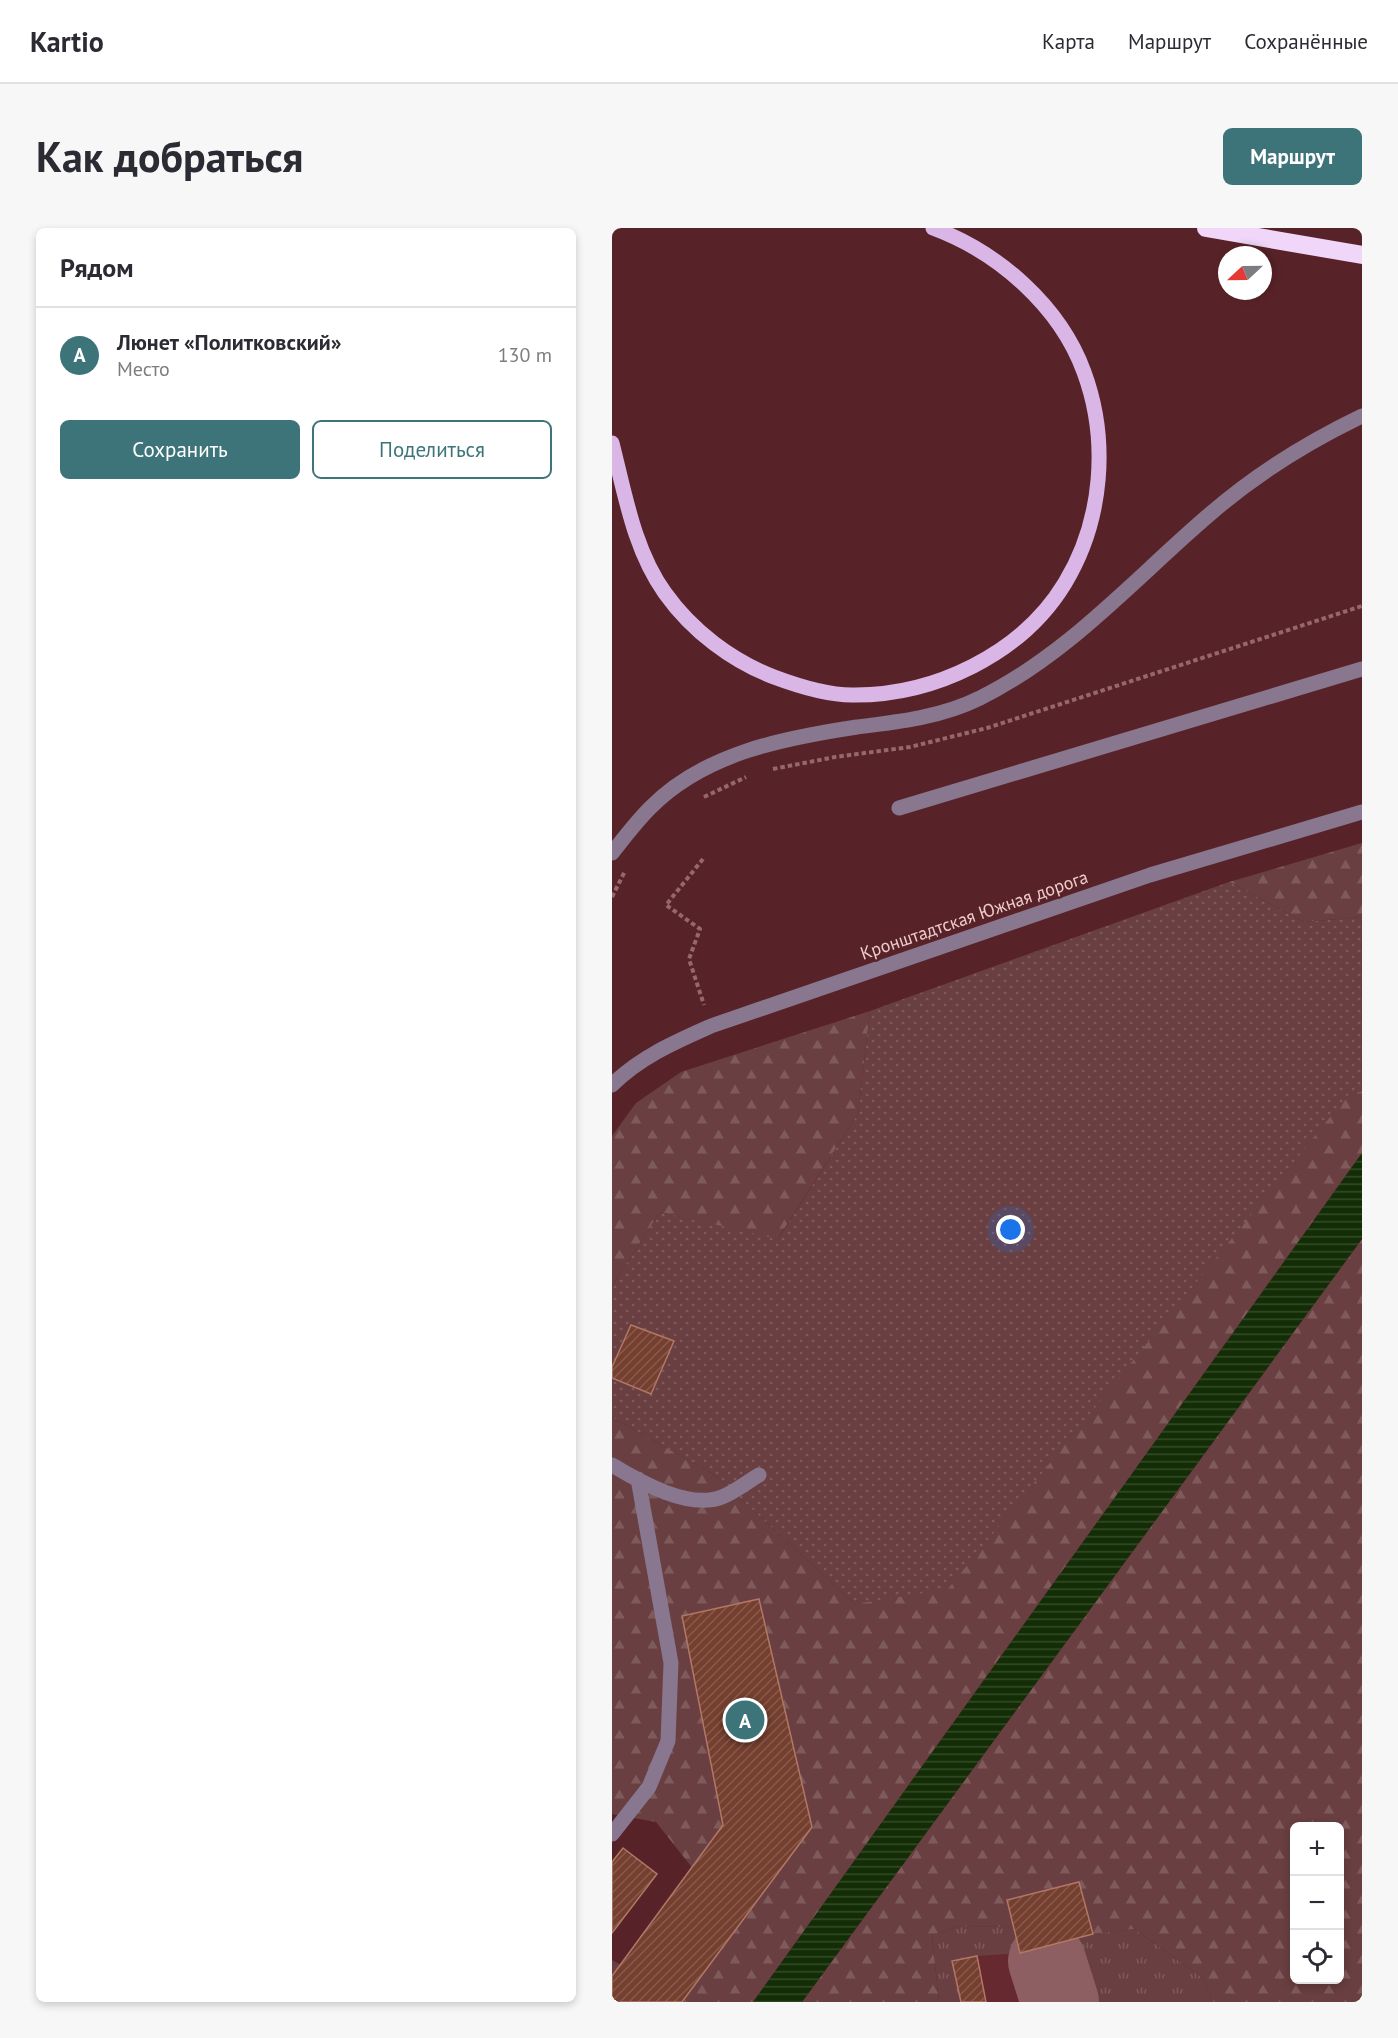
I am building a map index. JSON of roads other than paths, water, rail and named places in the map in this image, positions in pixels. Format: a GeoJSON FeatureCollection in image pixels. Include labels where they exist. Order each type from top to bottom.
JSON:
{"type":"FeatureCollection","features":[{"type":"Feature","properties":{"kind":"highway"},"geometry":{"type":"LineString","coordinates":[[1206,228],[1362,255]]}},
{"type":"Feature","properties":{"kind":"main road"},"geometry":{"type":"LineString","coordinates":[[612,443],[635,533],[655,577],[679,610],[703,634],[736,659],[758,671],[791,684],[823,691],[851,695],[879,693],[914,688],[951,677],[1014,641],[1064,585],[1085,541],[1098,494],[1099,473],[1099,430],[1092,392],[1070,342],[1058,322],[1037,299],[991,258],[933,228]]}},
{"type":"Feature","properties":{"kind":"street"},"geometry":{"type":"LineString","coordinates":[[612,853],[650,807],[681,782],[714,763],[756,747],[824,732],[935,716],[979,699],[1011,681],[1044,659],[1091,621],[1211,513],[1261,475],[1312,443],[1362,416]]}},
{"type":"Feature","properties":{"kind":"street"},"geometry":{"type":"LineString","coordinates":[[899,808],[1362,669]]}},
{"type":"Feature","properties":{"kind":"street","name":"Кронштадтская Южная дорога"},"geometry":{"type":"LineString","coordinates":[[612,1085],[629,1068],[662,1048],[711,1026],[1150,875],[1362,812]]}},
{"type":"Feature","properties":{"kind":"street"},"geometry":{"type":"LineString","coordinates":[[612,1465],[663,1491],[693,1501],[721,1497],[759,1475]]}},
{"type":"Feature","properties":{"kind":"street"},"geometry":{"type":"LineString","coordinates":[[612,1834],[649,1787],[668,1741],[671,1663],[638,1479]]}},
{"type":"Feature","properties":{"kind":"place","name":"Люнет «Политковский»"},"geometry":{"type":"Point","coordinates":[745,1720]}}]}
